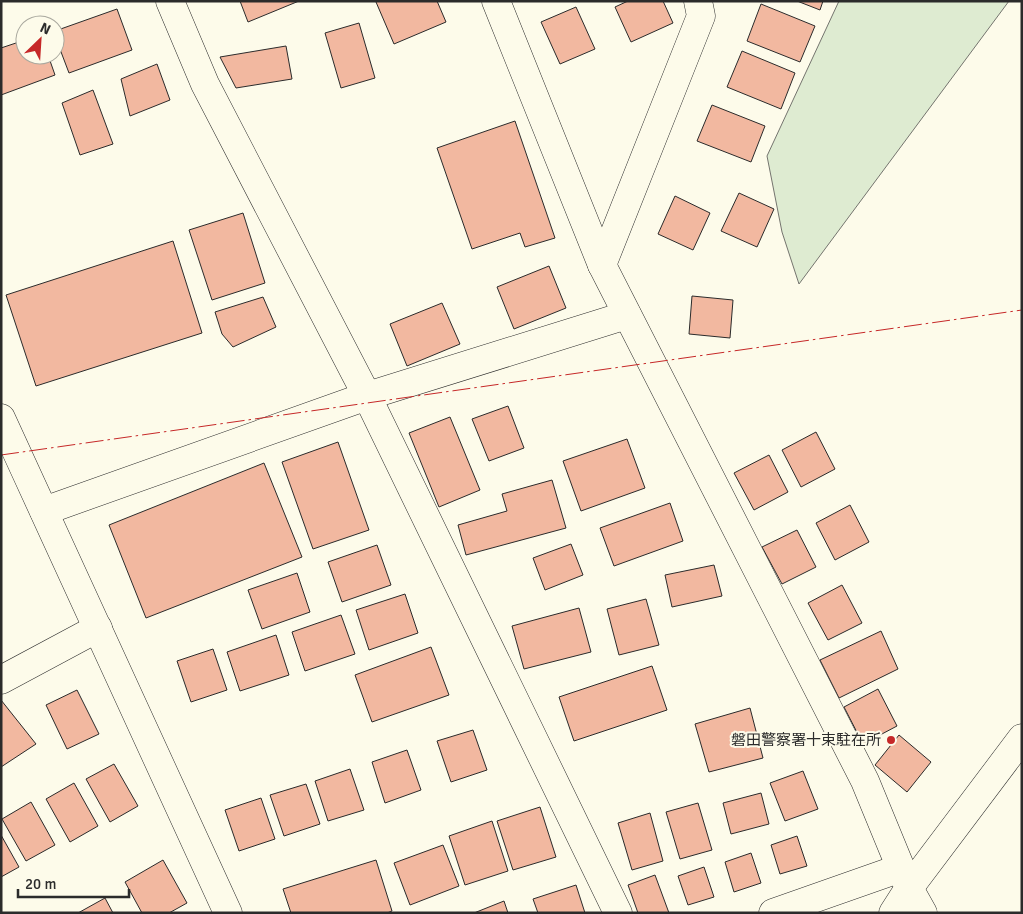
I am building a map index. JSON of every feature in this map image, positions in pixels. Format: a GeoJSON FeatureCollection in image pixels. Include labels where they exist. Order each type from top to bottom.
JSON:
{"type":"FeatureCollection","features":[{"type":"Feature","properties":{"kind":"street"},"geometry":{"type":"LineString","coordinates":[[170,1],[205,84],[367,396],[618,913]]}},
{"type":"Feature","properties":{"kind":"street"},"geometry":{"type":"LineString","coordinates":[[602,265],[701,16],[698,1]]}},
{"type":"Feature","properties":{"kind":"street"},"geometry":{"type":"LineString","coordinates":[[503,4],[602,265],[865,781],[905,878],[923,913]]}},
{"type":"Feature","properties":{"kind":"street"},"geometry":{"type":"LineString","coordinates":[[44,511],[367,396],[627,315]]}},
{"type":"Feature","properties":{"kind":"street"},"geometry":{"type":"LineString","coordinates":[[1,418],[228,913]]}},
{"type":"Feature","properties":{"kind":"street"},"geometry":{"type":"LineString","coordinates":[[1,680],[98,628]]}},
{"type":"Feature","properties":{"kind":"street"},"geometry":{"type":"LineString","coordinates":[[893,913],[905,878],[1022,738]]}},
{"type":"Feature","properties":{"kind":"street"},"geometry":{"type":"LineString","coordinates":[[773,913],[905,878]]}},
{"type":"Feature","properties":{"kind":"green space"},"geometry":{"type":"Polygon","coordinates":[[[839,1],[1009,1],[799,284],[782,232],[767,156],[839,1]]]}},
{"type":"Feature","properties":{"kind":"building"},"geometry":{"type":"Polygon","coordinates":[[[240,1],[299,1],[248,22],[240,1]]]}},
{"type":"Feature","properties":{"kind":"building"},"geometry":{"type":"Polygon","coordinates":[[[437,1],[446,22],[394,44],[376,2],[437,1]]]}},
{"type":"Feature","properties":{"kind":"building"},"geometry":{"type":"Polygon","coordinates":[[[628,1],[663,1],[673,23],[631,42],[615,7],[628,1]]]}},
{"type":"Feature","properties":{"kind":"building"},"geometry":{"type":"Polygon","coordinates":[[[797,1],[823,1],[820,10],[797,1]]]}},
{"type":"Feature","properties":{"kind":"building"},"geometry":{"type":"Polygon","coordinates":[[[761,4],[815,26],[800,62],[747,41],[761,4]]]}},
{"type":"Feature","properties":{"kind":"building"},"geometry":{"type":"Polygon","coordinates":[[[576,7],[595,49],[560,64],[541,22],[576,7]]]}},
{"type":"Feature","properties":{"kind":"building"},"geometry":{"type":"Polygon","coordinates":[[[117,9],[132,50],[69,73],[65,62],[65,27],[117,9]]]}},
{"type":"Feature","properties":{"kind":"building"},"geometry":{"type":"Polygon","coordinates":[[[359,23],[375,78],[341,88],[325,33],[359,23]]]}},
{"type":"Feature","properties":{"kind":"building"},"geometry":{"type":"Polygon","coordinates":[[[15,43],[15,65],[52,65],[55,75],[1,95],[1,48],[15,43]]]}},
{"type":"Feature","properties":{"kind":"building"},"geometry":{"type":"Polygon","coordinates":[[[286,46],[292,79],[236,88],[220,57],[286,46]]]}},
{"type":"Feature","properties":{"kind":"building"},"geometry":{"type":"Polygon","coordinates":[[[742,51],[795,73],[781,109],[727,87],[742,51]]]}},
{"type":"Feature","properties":{"kind":"building"},"geometry":{"type":"Polygon","coordinates":[[[157,64],[170,100],[130,116],[121,79],[157,64]]]}},
{"type":"Feature","properties":{"kind":"building"},"geometry":{"type":"Polygon","coordinates":[[[93,90],[113,144],[80,155],[62,103],[93,90]]]}},
{"type":"Feature","properties":{"kind":"building"},"geometry":{"type":"Polygon","coordinates":[[[712,105],[765,126],[751,162],[697,141],[712,105]]]}},
{"type":"Feature","properties":{"kind":"building"},"geometry":{"type":"Polygon","coordinates":[[[515,121],[555,238],[525,247],[520,233],[472,249],[437,148],[515,121]]]}},
{"type":"Feature","properties":{"kind":"building"},"geometry":{"type":"Polygon","coordinates":[[[739,193],[774,209],[757,247],[721,231],[739,193]]]}},
{"type":"Feature","properties":{"kind":"building"},"geometry":{"type":"Polygon","coordinates":[[[675,196],[710,213],[693,250],[658,234],[675,196]]]}},
{"type":"Feature","properties":{"kind":"building"},"geometry":{"type":"Polygon","coordinates":[[[243,213],[265,283],[212,300],[189,230],[243,213]]]}},
{"type":"Feature","properties":{"kind":"building"},"geometry":{"type":"Polygon","coordinates":[[[173,241],[202,333],[36,386],[6,295],[173,241]]]}},
{"type":"Feature","properties":{"kind":"building"},"geometry":{"type":"Polygon","coordinates":[[[549,266],[566,308],[514,329],[497,287],[549,266]]]}},
{"type":"Feature","properties":{"kind":"building"},"geometry":{"type":"Polygon","coordinates":[[[692,296],[733,300],[730,338],[689,334],[692,296]]]}},
{"type":"Feature","properties":{"kind":"building"},"geometry":{"type":"Polygon","coordinates":[[[263,297],[276,327],[233,347],[222,334],[215,312],[263,297]]]}},
{"type":"Feature","properties":{"kind":"building"},"geometry":{"type":"Polygon","coordinates":[[[442,303],[460,344],[407,366],[390,324],[442,303]]]}},
{"type":"Feature","properties":{"kind":"building"},"geometry":{"type":"Polygon","coordinates":[[[508,406],[524,448],[489,461],[472,419],[508,406]]]}},
{"type":"Feature","properties":{"kind":"building"},"geometry":{"type":"Polygon","coordinates":[[[450,417],[480,490],[439,507],[409,433],[450,417]]]}},
{"type":"Feature","properties":{"kind":"building"},"geometry":{"type":"Polygon","coordinates":[[[816,432],[835,469],[801,487],[782,450],[816,432]]]}},
{"type":"Feature","properties":{"kind":"building"},"geometry":{"type":"Polygon","coordinates":[[[627,439],[645,488],[581,511],[563,461],[627,439]]]}},
{"type":"Feature","properties":{"kind":"building"},"geometry":{"type":"Polygon","coordinates":[[[338,442],[369,530],[313,549],[282,462],[338,442]]]}},
{"type":"Feature","properties":{"kind":"building"},"geometry":{"type":"Polygon","coordinates":[[[769,455],[788,492],[754,510],[734,473],[769,455]]]}},
{"type":"Feature","properties":{"kind":"building"},"geometry":{"type":"Polygon","coordinates":[[[264,463],[302,557],[146,618],[109,525],[264,463]]]}},
{"type":"Feature","properties":{"kind":"building"},"geometry":{"type":"Polygon","coordinates":[[[552,480],[566,528],[466,555],[458,525],[507,511],[502,494],[552,480]]]}},
{"type":"Feature","properties":{"kind":"building"},"geometry":{"type":"Polygon","coordinates":[[[670,503],[683,541],[614,566],[600,528],[670,503]]]}},
{"type":"Feature","properties":{"kind":"building"},"geometry":{"type":"Polygon","coordinates":[[[850,505],[869,542],[835,560],[816,523],[850,505]]]}},
{"type":"Feature","properties":{"kind":"building"},"geometry":{"type":"Polygon","coordinates":[[[797,530],[816,567],[782,584],[762,547],[797,530]]]}},
{"type":"Feature","properties":{"kind":"building"},"geometry":{"type":"Polygon","coordinates":[[[571,544],[583,575],[545,590],[533,558],[571,544]]]}},
{"type":"Feature","properties":{"kind":"building"},"geometry":{"type":"Polygon","coordinates":[[[377,545],[391,585],[342,602],[328,562],[377,545]]]}},
{"type":"Feature","properties":{"kind":"building"},"geometry":{"type":"Polygon","coordinates":[[[714,565],[722,596],[672,607],[665,575],[714,565]]]}},
{"type":"Feature","properties":{"kind":"building"},"geometry":{"type":"Polygon","coordinates":[[[297,573],[310,612],[262,629],[248,590],[297,573]]]}},
{"type":"Feature","properties":{"kind":"building"},"geometry":{"type":"Polygon","coordinates":[[[842,585],[862,623],[828,640],[808,603],[842,585]]]}},
{"type":"Feature","properties":{"kind":"building"},"geometry":{"type":"Polygon","coordinates":[[[405,594],[418,633],[369,650],[356,610],[405,594]]]}},
{"type":"Feature","properties":{"kind":"building"},"geometry":{"type":"Polygon","coordinates":[[[646,599],[659,645],[619,655],[607,609],[646,599]]]}},
{"type":"Feature","properties":{"kind":"building"},"geometry":{"type":"Polygon","coordinates":[[[579,608],[591,652],[524,669],[512,626],[579,608]]]}},
{"type":"Feature","properties":{"kind":"building"},"geometry":{"type":"Polygon","coordinates":[[[341,615],[355,654],[305,671],[292,632],[341,615]]]}},
{"type":"Feature","properties":{"kind":"building"},"geometry":{"type":"Polygon","coordinates":[[[881,631],[898,669],[839,698],[820,660],[881,631]]]}},
{"type":"Feature","properties":{"kind":"building"},"geometry":{"type":"Polygon","coordinates":[[[276,635],[289,675],[240,691],[227,652],[276,635]]]}},
{"type":"Feature","properties":{"kind":"building"},"geometry":{"type":"Polygon","coordinates":[[[431,647],[449,695],[372,722],[355,675],[431,647]]]}},
{"type":"Feature","properties":{"kind":"building"},"geometry":{"type":"Polygon","coordinates":[[[213,649],[227,690],[191,702],[177,661],[213,649]]]}},
{"type":"Feature","properties":{"kind":"building"},"geometry":{"type":"Polygon","coordinates":[[[652,666],[667,710],[574,741],[559,697],[652,666]]]}},
{"type":"Feature","properties":{"kind":"building"},"geometry":{"type":"Polygon","coordinates":[[[878,689],[897,726],[863,744],[844,707],[878,689]]]}},
{"type":"Feature","properties":{"kind":"building"},"geometry":{"type":"Polygon","coordinates":[[[77,690],[99,734],[67,749],[46,705],[77,690]]]}},
{"type":"Feature","properties":{"kind":"building"},"geometry":{"type":"Polygon","coordinates":[[[1,700],[36,744],[1,767],[1,700]]]}},
{"type":"Feature","properties":{"kind":"building"},"geometry":{"type":"Polygon","coordinates":[[[750,708],[763,758],[709,772],[695,724],[750,708]]]}},
{"type":"Feature","properties":{"kind":"building"},"geometry":{"type":"Polygon","coordinates":[[[473,730],[487,770],[451,782],[437,741],[473,730]]]}},
{"type":"Feature","properties":{"kind":"building"},"geometry":{"type":"Polygon","coordinates":[[[899,735],[931,762],[907,792],[875,765],[899,735]]]}},
{"type":"Feature","properties":{"kind":"building"},"geometry":{"type":"Polygon","coordinates":[[[407,750],[421,790],[385,803],[372,762],[407,750]]]}},
{"type":"Feature","properties":{"kind":"building"},"geometry":{"type":"Polygon","coordinates":[[[114,764],[138,806],[110,822],[86,779],[114,764]]]}},
{"type":"Feature","properties":{"kind":"building"},"geometry":{"type":"Polygon","coordinates":[[[350,769],[364,810],[328,821],[315,781],[350,769]]]}},
{"type":"Feature","properties":{"kind":"building"},"geometry":{"type":"Polygon","coordinates":[[[803,771],[818,809],[785,821],[770,783],[803,771]]]}},
{"type":"Feature","properties":{"kind":"building"},"geometry":{"type":"Polygon","coordinates":[[[74,783],[98,826],[70,842],[46,799],[74,783]]]}},
{"type":"Feature","properties":{"kind":"building"},"geometry":{"type":"Polygon","coordinates":[[[306,784],[320,824],[284,836],[270,795],[306,784]]]}},
{"type":"Feature","properties":{"kind":"building"},"geometry":{"type":"Polygon","coordinates":[[[761,793],[769,824],[731,834],[723,803],[761,793]]]}},
{"type":"Feature","properties":{"kind":"building"},"geometry":{"type":"Polygon","coordinates":[[[261,798],[275,839],[239,851],[225,810],[261,798]]]}},
{"type":"Feature","properties":{"kind":"building"},"geometry":{"type":"Polygon","coordinates":[[[31,802],[55,845],[26,861],[2,819],[31,802]]]}},
{"type":"Feature","properties":{"kind":"building"},"geometry":{"type":"Polygon","coordinates":[[[698,803],[712,850],[680,859],[666,812],[698,803]]]}},
{"type":"Feature","properties":{"kind":"building"},"geometry":{"type":"Polygon","coordinates":[[[540,807],[556,857],[513,870],[497,821],[540,807]]]}},
{"type":"Feature","properties":{"kind":"building"},"geometry":{"type":"Polygon","coordinates":[[[650,813],[663,861],[632,870],[618,823],[650,813]]]}},
{"type":"Feature","properties":{"kind":"building"},"geometry":{"type":"Polygon","coordinates":[[[492,821],[508,871],[465,885],[449,836],[492,821]]]}},
{"type":"Feature","properties":{"kind":"building"},"geometry":{"type":"Polygon","coordinates":[[[1,835],[19,867],[1,877],[1,835]]]}},
{"type":"Feature","properties":{"kind":"building"},"geometry":{"type":"Polygon","coordinates":[[[797,836],[807,866],[780,874],[771,845],[797,836]]]}},
{"type":"Feature","properties":{"kind":"building"},"geometry":{"type":"Polygon","coordinates":[[[443,845],[459,886],[410,905],[394,863],[443,845]]]}},
{"type":"Feature","properties":{"kind":"building"},"geometry":{"type":"Polygon","coordinates":[[[751,853],[761,883],[734,892],[725,862],[751,853]]]}},
{"type":"Feature","properties":{"kind":"building"},"geometry":{"type":"Polygon","coordinates":[[[163,860],[187,903],[169,913],[142,913],[125,882],[163,860]]]}},
{"type":"Feature","properties":{"kind":"building"},"geometry":{"type":"Polygon","coordinates":[[[376,860],[392,911],[387,913],[291,913],[283,889],[376,860]]]}},
{"type":"Feature","properties":{"kind":"building"},"geometry":{"type":"Polygon","coordinates":[[[704,867],[714,897],[688,905],[678,876],[704,867]]]}},
{"type":"Feature","properties":{"kind":"building"},"geometry":{"type":"Polygon","coordinates":[[[655,875],[669,913],[638,913],[628,885],[655,875]]]}},
{"type":"Feature","properties":{"kind":"building"},"geometry":{"type":"Polygon","coordinates":[[[576,885],[585,913],[538,913],[533,899],[576,885]]]}},
{"type":"Feature","properties":{"kind":"building"},"geometry":{"type":"Polygon","coordinates":[[[105,898],[113,913],[78,913],[105,898]]]}},
{"type":"Feature","properties":{"kind":"building"},"geometry":{"type":"Polygon","coordinates":[[[504,901],[508,913],[474,913],[504,901]]]}},
{"type":"Feature","properties":{"kind":"power"},"geometry":{"type":"LineString","coordinates":[[1,455],[1022,310]]}},
{"type":"Feature","properties":{"kind":"place","name":"磐田警察署十束駐在所"},"geometry":{"type":"Point","coordinates":[891,740]}}]}
